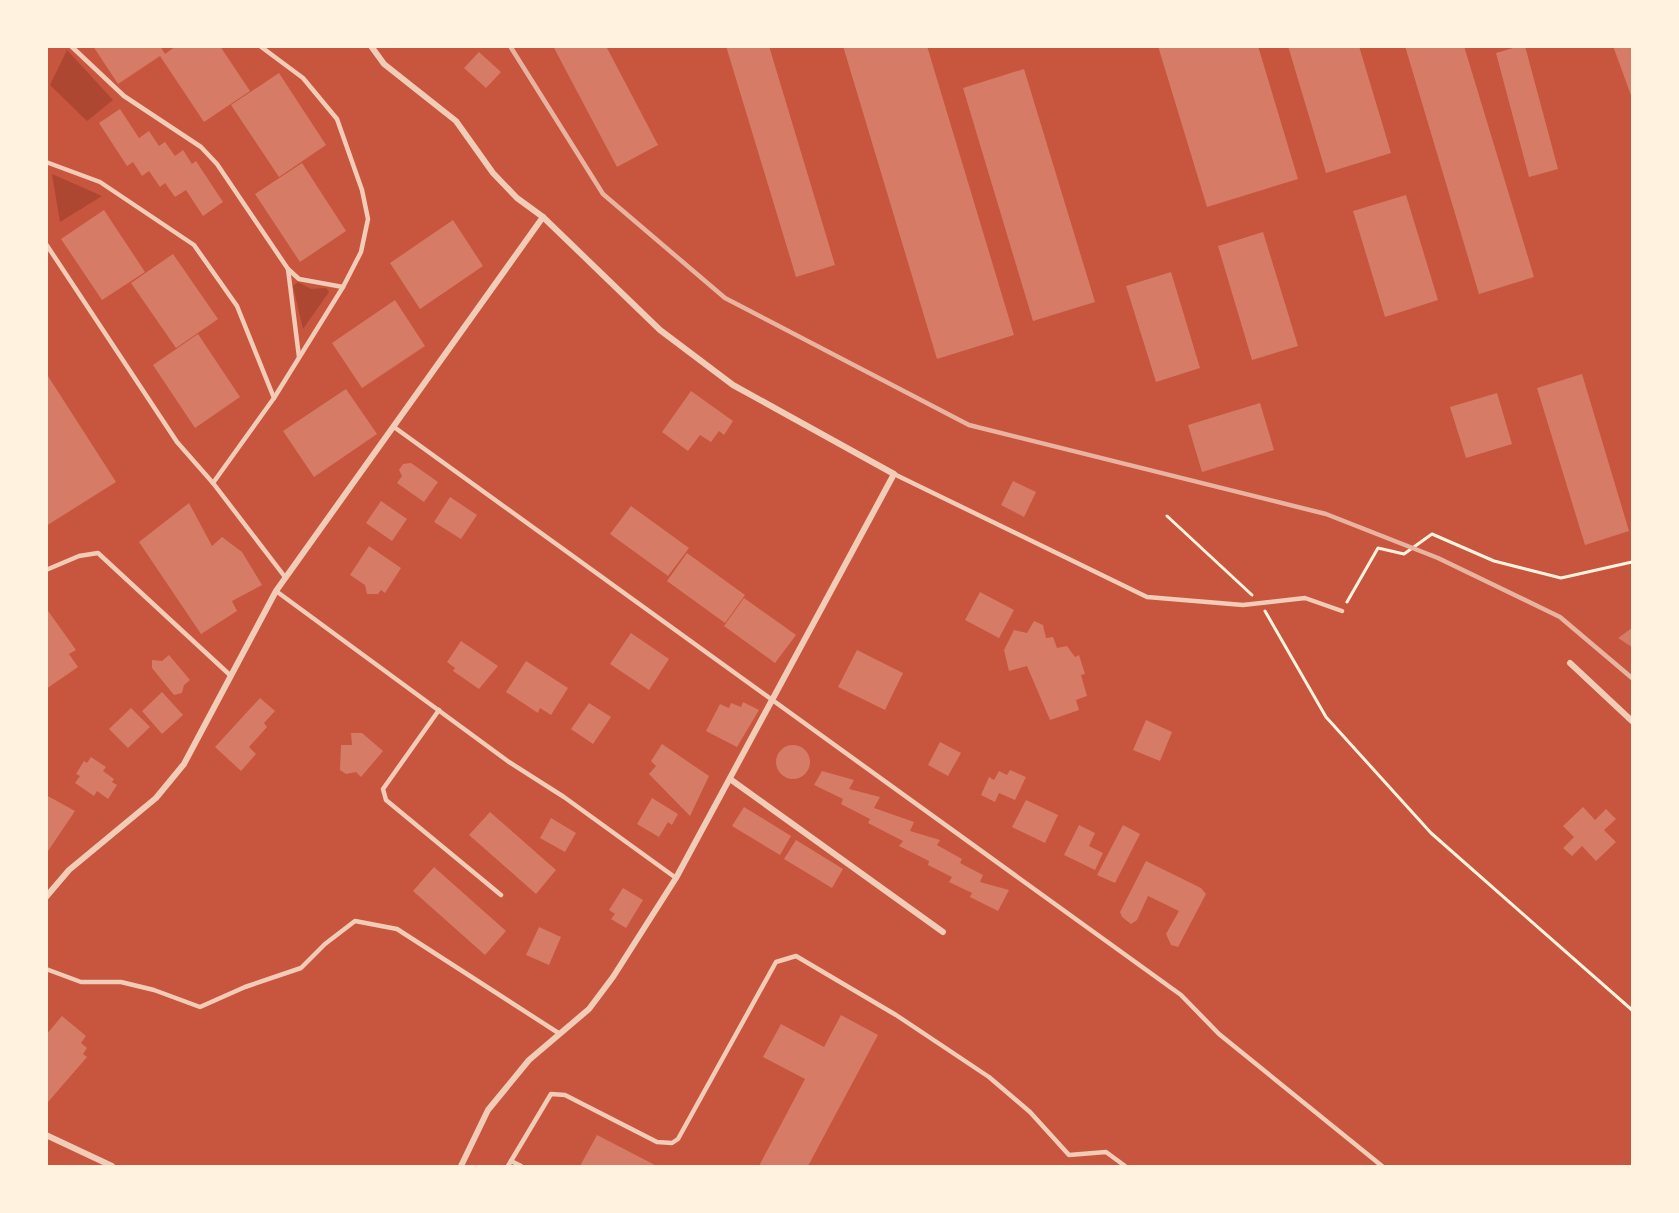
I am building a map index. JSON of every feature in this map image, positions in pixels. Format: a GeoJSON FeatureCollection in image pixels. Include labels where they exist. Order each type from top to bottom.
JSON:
{"type":"FeatureCollection","features":[{"type":"Feature","properties":{"kind":"street"},"geometry":{"type":"LineString","coordinates":[[371,46],[384,64],[456,121],[493,173],[517,198],[543,218],[660,330],[733,385],[894,474],[676,878],[613,977],[589,1009],[529,1060],[489,1110],[461,1167]]}},
{"type":"Feature","properties":{"kind":"street"},"geometry":{"type":"LineString","coordinates":[[46,897],[69,870],[156,798],[184,764],[285,577],[543,218]]}},
{"type":"Feature","properties":{"kind":"street"},"geometry":{"type":"LineString","coordinates":[[1570,663],[1632,721]]}},
{"type":"Feature","properties":{"kind":"street"},"geometry":{"type":"LineString","coordinates":[[730,779],[943,932]]}},
{"type":"Feature","properties":{"kind":"street"},"geometry":{"type":"LineString","coordinates":[[46,1135],[112,1167]]}},
{"type":"Feature","properties":{"kind":"lane"},"geometry":{"type":"LineString","coordinates":[[71,46],[124,96],[201,147],[217,164],[288,269],[299,279],[343,286]]}},
{"type":"Feature","properties":{"kind":"lane"},"geometry":{"type":"LineString","coordinates":[[213,483],[274,398],[343,286],[361,252],[368,219],[362,190],[337,119],[303,78],[260,46]]}},
{"type":"Feature","properties":{"kind":"lane"},"geometry":{"type":"LineString","coordinates":[[46,162],[100,182],[194,244],[237,306],[274,398]]}},
{"type":"Feature","properties":{"kind":"lane"},"geometry":{"type":"LineString","coordinates":[[46,244],[177,442],[213,483],[285,577]]}},
{"type":"Feature","properties":{"kind":"lane"},"geometry":{"type":"LineString","coordinates":[[288,269],[299,357]]}},
{"type":"Feature","properties":{"kind":"lane"},"geometry":{"type":"LineString","coordinates":[[394,427],[1181,994],[1198,1015],[1219,1034],[1382,1167]]}},
{"type":"Feature","properties":{"kind":"lane"},"geometry":{"type":"LineString","coordinates":[[894,474],[1147,597],[1243,605],[1305,598],[1342,611]]}},
{"type":"Feature","properties":{"kind":"lane"},"geometry":{"type":"LineString","coordinates":[[46,570],[78,556],[98,553],[231,676]]}},
{"type":"Feature","properties":{"kind":"lane"},"geometry":{"type":"LineString","coordinates":[[276,591],[676,878]]}},
{"type":"Feature","properties":{"kind":"lane"},"geometry":{"type":"LineString","coordinates":[[439,710],[383,789],[386,800],[501,896]]}},
{"type":"Feature","properties":{"kind":"lane"},"geometry":{"type":"LineString","coordinates":[[46,969],[81,982],[121,982],[154,990],[200,1007],[245,987],[301,968],[325,944],[355,921],[397,929],[560,1034]]}},
{"type":"Feature","properties":{"kind":"lane"},"geometry":{"type":"LineString","coordinates":[[521,1167],[510,1164],[551,1094],[565,1095],[657,1142],[672,1143],[678,1138],[776,962],[796,956],[896,1015],[989,1077],[1030,1112],[1070,1155],[1106,1152],[1125,1167]]}},
{"type":"Feature","properties":{"kind":"path"},"geometry":{"type":"LineString","coordinates":[[1167,516],[1261,603],[1326,717],[1431,833],[1632,1010]]}},
{"type":"Feature","properties":{"kind":"path"},"geometry":{"type":"LineString","coordinates":[[1342,611],[1378,548],[1404,554],[1432,534],[1494,561],[1561,578],[1632,562]]}},
{"type":"Feature","properties":{"kind":"shaded area"},"geometry":{"type":"Polygon","coordinates":[[[67,50],[113,100],[87,121],[50,85],[67,50]]]}},
{"type":"Feature","properties":{"kind":"shaded area"},"geometry":{"type":"Polygon","coordinates":[[[52,174],[102,196],[60,222],[52,174]]]}},
{"type":"Feature","properties":{"kind":"shaded area"},"geometry":{"type":"Polygon","coordinates":[[[298,282],[311,289],[326,288],[329,292],[303,329],[293,286],[298,282]]]}},
{"type":"Feature","properties":{"kind":"building"},"geometry":{"type":"Polygon","coordinates":[[[93,46],[160,46],[165,54],[176,46],[220,46],[250,91],[204,122],[160,56],[118,84],[93,46]]]}},
{"type":"Feature","properties":{"kind":"building"},"geometry":{"type":"Polygon","coordinates":[[[553,46],[606,46],[658,145],[617,167],[553,46]]]}},
{"type":"Feature","properties":{"kind":"building"},"geometry":{"type":"Polygon","coordinates":[[[726,46],[769,46],[835,265],[796,277],[726,46]]]}},
{"type":"Feature","properties":{"kind":"building"},"geometry":{"type":"Polygon","coordinates":[[[843,46],[927,46],[1014,335],[937,359],[843,46]]]}},
{"type":"Feature","properties":{"kind":"building"},"geometry":{"type":"Polygon","coordinates":[[[1158,46],[1258,46],[1298,179],[1207,207],[1158,46]]]}},
{"type":"Feature","properties":{"kind":"building"},"geometry":{"type":"Polygon","coordinates":[[[1288,46],[1359,46],[1391,153],[1326,173],[1288,46]]]}},
{"type":"Feature","properties":{"kind":"building"},"geometry":{"type":"Polygon","coordinates":[[[1405,46],[1464,46],[1534,277],[1479,294],[1405,46]]]}},
{"type":"Feature","properties":{"kind":"building"},"geometry":{"type":"Polygon","coordinates":[[[1525,46],[1558,169],[1529,177],[1496,53],[1525,46]]]}},
{"type":"Feature","properties":{"kind":"building"},"geometry":{"type":"Polygon","coordinates":[[[1613,46],[1632,46],[1632,98],[1613,46]]]}},
{"type":"Feature","properties":{"kind":"building"},"geometry":{"type":"Polygon","coordinates":[[[479,52],[501,72],[486,88],[464,68],[479,52]]]}},
{"type":"Feature","properties":{"kind":"building"},"geometry":{"type":"Polygon","coordinates":[[[1024,69],[1095,302],[1033,321],[963,88],[1024,69]]]}},
{"type":"Feature","properties":{"kind":"building"},"geometry":{"type":"Polygon","coordinates":[[[279,73],[326,145],[279,177],[231,105],[279,73]]]}},
{"type":"Feature","properties":{"kind":"building"},"geometry":{"type":"Polygon","coordinates":[[[120,109],[139,138],[149,131],[159,146],[165,142],[175,156],[183,150],[192,164],[196,161],[223,202],[203,216],[186,190],[175,197],[165,183],[160,187],[149,171],[142,176],[133,162],[127,166],[99,123],[120,109]]]}},
{"type":"Feature","properties":{"kind":"building"},"geometry":{"type":"Polygon","coordinates":[[[302,163],[346,231],[300,262],[255,194],[302,163]]]}},
{"type":"Feature","properties":{"kind":"building"},"geometry":{"type":"Polygon","coordinates":[[[1406,195],[1438,300],[1385,317],[1353,211],[1406,195]]]}},
{"type":"Feature","properties":{"kind":"building"},"geometry":{"type":"Polygon","coordinates":[[[104,210],[145,272],[102,300],[61,239],[104,210]]]}},
{"type":"Feature","properties":{"kind":"building"},"geometry":{"type":"Polygon","coordinates":[[[453,220],[483,266],[420,309],[390,263],[453,220]]]}},
{"type":"Feature","properties":{"kind":"building"},"geometry":{"type":"Polygon","coordinates":[[[1263,232],[1298,346],[1252,360],[1218,246],[1263,232]]]}},
{"type":"Feature","properties":{"kind":"building"},"geometry":{"type":"Polygon","coordinates":[[[173,254],[218,319],[176,348],[131,283],[173,254]]]}},
{"type":"Feature","properties":{"kind":"building"},"geometry":{"type":"Polygon","coordinates":[[[1171,272],[1200,368],[1156,382],[1126,286],[1171,272]]]}},
{"type":"Feature","properties":{"kind":"building"},"geometry":{"type":"Polygon","coordinates":[[[395,300],[425,346],[362,388],[332,343],[395,300]]]}},
{"type":"Feature","properties":{"kind":"building"},"geometry":{"type":"Polygon","coordinates":[[[198,334],[240,397],[195,428],[153,365],[198,334]]]}},
{"type":"Feature","properties":{"kind":"building"},"geometry":{"type":"Polygon","coordinates":[[[46,373],[116,482],[46,526],[46,373]]]}},
{"type":"Feature","properties":{"kind":"building"},"geometry":{"type":"Polygon","coordinates":[[[1582,374],[1629,531],[1585,545],[1537,388],[1582,374]]]}},
{"type":"Feature","properties":{"kind":"building"},"geometry":{"type":"Polygon","coordinates":[[[346,389],[377,434],[314,477],[283,431],[346,389]]]}},
{"type":"Feature","properties":{"kind":"building"},"geometry":{"type":"Polygon","coordinates":[[[691,391],[733,421],[724,435],[719,431],[711,442],[700,435],[688,451],[662,432],[691,391]]]}},
{"type":"Feature","properties":{"kind":"building"},"geometry":{"type":"Polygon","coordinates":[[[1497,393],[1512,444],[1466,458],[1450,407],[1497,393]]]}},
{"type":"Feature","properties":{"kind":"building"},"geometry":{"type":"Polygon","coordinates":[[[1260,403],[1274,450],[1202,472],[1188,425],[1260,403]]]}},
{"type":"Feature","properties":{"kind":"building"},"geometry":{"type":"Polygon","coordinates":[[[411,463],[438,482],[424,502],[397,483],[402,476],[399,470],[403,464],[411,463]]]}},
{"type":"Feature","properties":{"kind":"building"},"geometry":{"type":"Polygon","coordinates":[[[1013,481],[1036,492],[1024,517],[1001,505],[1013,481]]]}},
{"type":"Feature","properties":{"kind":"building"},"geometry":{"type":"Polygon","coordinates":[[[450,497],[477,515],[461,539],[434,522],[450,497]]]}},
{"type":"Feature","properties":{"kind":"building"},"geometry":{"type":"Polygon","coordinates":[[[381,501],[407,519],[392,541],[366,523],[381,501]]]}},
{"type":"Feature","properties":{"kind":"building"},"geometry":{"type":"Polygon","coordinates":[[[189,503],[212,546],[222,537],[242,552],[262,585],[232,601],[237,611],[201,634],[139,542],[189,503]]]}},
{"type":"Feature","properties":{"kind":"building"},"geometry":{"type":"Polygon","coordinates":[[[631,506],[689,548],[668,576],[610,534],[631,506]]]}},
{"type":"Feature","properties":{"kind":"building"},"geometry":{"type":"Polygon","coordinates":[[[369,546],[401,568],[385,593],[381,590],[378,594],[367,594],[365,585],[350,575],[369,546]]]}},
{"type":"Feature","properties":{"kind":"building"},"geometry":{"type":"Polygon","coordinates":[[[687,553],[745,595],[725,623],[667,581],[687,553]]]}},
{"type":"Feature","properties":{"kind":"building"},"geometry":{"type":"Polygon","coordinates":[[[980,592],[1014,610],[999,638],[965,620],[980,592]]]}},
{"type":"Feature","properties":{"kind":"building"},"geometry":{"type":"Polygon","coordinates":[[[744,598],[796,635],[775,663],[724,626],[744,598]]]}},
{"type":"Feature","properties":{"kind":"building"},"geometry":{"type":"Polygon","coordinates":[[[46,608],[76,650],[69,654],[78,667],[46,689],[46,608]]]}},
{"type":"Feature","properties":{"kind":"building"},"geometry":{"type":"Polygon","coordinates":[[[1034,621],[1043,625],[1046,638],[1053,637],[1057,648],[1067,646],[1075,657],[1079,655],[1085,674],[1081,675],[1087,696],[1076,700],[1079,710],[1050,720],[1027,666],[1009,671],[1004,650],[1014,630],[1027,633],[1034,621]]]}},
{"type":"Feature","properties":{"kind":"building"},"geometry":{"type":"Polygon","coordinates":[[[1632,628],[1632,647],[1618,638],[1632,628]]]}},
{"type":"Feature","properties":{"kind":"building"},"geometry":{"type":"Polygon","coordinates":[[[631,633],[669,659],[649,690],[610,664],[631,633]]]}},
{"type":"Feature","properties":{"kind":"building"},"geometry":{"type":"Polygon","coordinates":[[[461,641],[498,666],[479,689],[453,671],[455,668],[447,662],[461,641]]]}},
{"type":"Feature","properties":{"kind":"building"},"geometry":{"type":"Polygon","coordinates":[[[857,650],[903,673],[885,710],[838,687],[857,650]]]}},
{"type":"Feature","properties":{"kind":"building"},"geometry":{"type":"Polygon","coordinates":[[[169,655],[190,680],[184,685],[182,693],[174,695],[152,668],[152,660],[162,661],[169,655]]]}},
{"type":"Feature","properties":{"kind":"building"},"geometry":{"type":"Polygon","coordinates":[[[526,661],[568,688],[551,715],[540,708],[538,713],[506,692],[526,661]]]}},
{"type":"Feature","properties":{"kind":"building"},"geometry":{"type":"Polygon","coordinates":[[[162,692],[183,715],[162,734],[142,711],[162,692]]]}},
{"type":"Feature","properties":{"kind":"building"},"geometry":{"type":"Polygon","coordinates":[[[260,698],[275,711],[264,723],[267,727],[249,747],[256,754],[241,771],[215,747],[260,698]]]}},
{"type":"Feature","properties":{"kind":"building"},"geometry":{"type":"Polygon","coordinates":[[[743,702],[759,710],[737,747],[706,731],[720,704],[729,708],[731,703],[741,707],[743,702]]]}},
{"type":"Feature","properties":{"kind":"building"},"geometry":{"type":"Polygon","coordinates":[[[589,703],[611,717],[593,744],[571,729],[589,703]]]}},
{"type":"Feature","properties":{"kind":"building"},"geometry":{"type":"Polygon","coordinates":[[[131,708],[150,727],[128,748],[109,729],[131,708]]]}},
{"type":"Feature","properties":{"kind":"building"},"geometry":{"type":"Polygon","coordinates":[[[1146,720],[1172,732],[1160,761],[1133,750],[1146,720]]]}},
{"type":"Feature","properties":{"kind":"building"},"geometry":{"type":"Polygon","coordinates":[[[351,733],[362,733],[383,751],[361,777],[356,772],[346,774],[340,770],[341,745],[352,745],[351,733]]]}},
{"type":"Feature","properties":{"kind":"building"},"geometry":{"type":"Polygon","coordinates":[[[940,742],[961,753],[948,776],[928,765],[940,742]]]}},
{"type":"Feature","properties":{"kind":"building"},"geometry":{"type":"Polygon","coordinates":[[[662,744],[709,776],[690,816],[649,774],[656,766],[651,761],[662,744]]]}},
{"type":"Feature","properties":{"kind":"building"},"geometry":{"type":"Polygon","coordinates":[[[793,745],[805,750],[810,762],[805,774],[793,779],[781,774],[776,762],[781,750],[793,745]]]}},
{"type":"Feature","properties":{"kind":"building"},"geometry":{"type":"Polygon","coordinates":[[[91,757],[106,767],[103,771],[114,779],[112,782],[117,785],[108,799],[97,791],[94,796],[75,783],[80,776],[76,774],[84,761],[87,763],[91,757]]]}},
{"type":"Feature","properties":{"kind":"building"},"geometry":{"type":"Polygon","coordinates":[[[1010,770],[1026,777],[1015,800],[999,793],[995,802],[981,795],[989,777],[994,780],[999,771],[1007,775],[1010,770]]]}},
{"type":"Feature","properties":{"kind":"building"},"geometry":{"type":"Polygon","coordinates":[[[822,771],[854,780],[849,789],[880,797],[874,808],[914,822],[910,831],[940,840],[937,845],[962,859],[960,863],[983,875],[980,882],[1009,890],[998,911],[970,897],[972,893],[949,882],[952,877],[928,865],[929,861],[899,846],[903,841],[868,823],[870,819],[841,804],[843,799],[814,785],[822,771]]]}},
{"type":"Feature","properties":{"kind":"building"},"geometry":{"type":"Polygon","coordinates":[[[46,795],[75,811],[46,854],[46,795]]]}},
{"type":"Feature","properties":{"kind":"building"},"geometry":{"type":"Polygon","coordinates":[[[652,798],[678,814],[672,825],[668,822],[659,837],[637,824],[652,798]]]}},
{"type":"Feature","properties":{"kind":"building"},"geometry":{"type":"Polygon","coordinates":[[[1026,800],[1058,815],[1045,843],[1012,827],[1026,800]]]}},
{"type":"Feature","properties":{"kind":"building"},"geometry":{"type":"Polygon","coordinates":[[[744,807],[791,836],[780,855],[732,826],[744,807]]]}},
{"type":"Feature","properties":{"kind":"building"},"geometry":{"type":"Polygon","coordinates":[[[1583,807],[1595,820],[1606,809],[1616,819],[1604,830],[1616,842],[1596,861],[1582,846],[1572,856],[1563,848],[1574,837],[1563,826],[1583,807]]]}},
{"type":"Feature","properties":{"kind":"building"},"geometry":{"type":"Polygon","coordinates":[[[490,812],[556,870],[536,894],[469,835],[490,812]]]}},
{"type":"Feature","properties":{"kind":"building"},"geometry":{"type":"Polygon","coordinates":[[[551,818],[576,833],[565,852],[540,838],[551,818]]]}},
{"type":"Feature","properties":{"kind":"building"},"geometry":{"type":"Polygon","coordinates":[[[1079,825],[1095,833],[1089,846],[1103,853],[1095,870],[1064,855],[1079,825]]]}},
{"type":"Feature","properties":{"kind":"building"},"geometry":{"type":"Polygon","coordinates":[[[1123,825],[1140,834],[1115,883],[1097,875],[1123,825]]]}},
{"type":"Feature","properties":{"kind":"building"},"geometry":{"type":"Polygon","coordinates":[[[796,840],[843,869],[832,888],[784,859],[796,840]]]}},
{"type":"Feature","properties":{"kind":"building"},"geometry":{"type":"Polygon","coordinates":[[[1146,861],[1201,888],[1206,894],[1178,947],[1171,945],[1166,934],[1179,911],[1148,896],[1137,920],[1131,924],[1122,917],[1120,912],[1146,861]]]}},
{"type":"Feature","properties":{"kind":"building"},"geometry":{"type":"Polygon","coordinates":[[[434,867],[506,931],[485,955],[413,891],[434,867]]]}},
{"type":"Feature","properties":{"kind":"building"},"geometry":{"type":"Polygon","coordinates":[[[623,888],[643,900],[626,928],[611,919],[615,914],[609,910],[623,888]]]}},
{"type":"Feature","properties":{"kind":"building"},"geometry":{"type":"Polygon","coordinates":[[[539,927],[561,937],[549,965],[526,955],[539,927]]]}},
{"type":"Feature","properties":{"kind":"building"},"geometry":{"type":"Polygon","coordinates":[[[841,1015],[878,1035],[808,1166],[759,1166],[805,1079],[763,1057],[781,1024],[824,1047],[841,1015]]]}},
{"type":"Feature","properties":{"kind":"building"},"geometry":{"type":"Polygon","coordinates":[[[62,1016],[86,1036],[81,1043],[87,1048],[83,1054],[87,1057],[48,1102],[46,1035],[62,1016]]]}},
{"type":"Feature","properties":{"kind":"building"},"geometry":{"type":"Polygon","coordinates":[[[597,1135],[657,1166],[580,1166],[597,1135]]]}},
{"type":"Feature","properties":{"kind":"railway"},"geometry":{"type":"LineString","coordinates":[[510,46],[603,194],[725,298],[969,425],[1326,514],[1438,558],[1560,617],[1632,678]]}}]}
